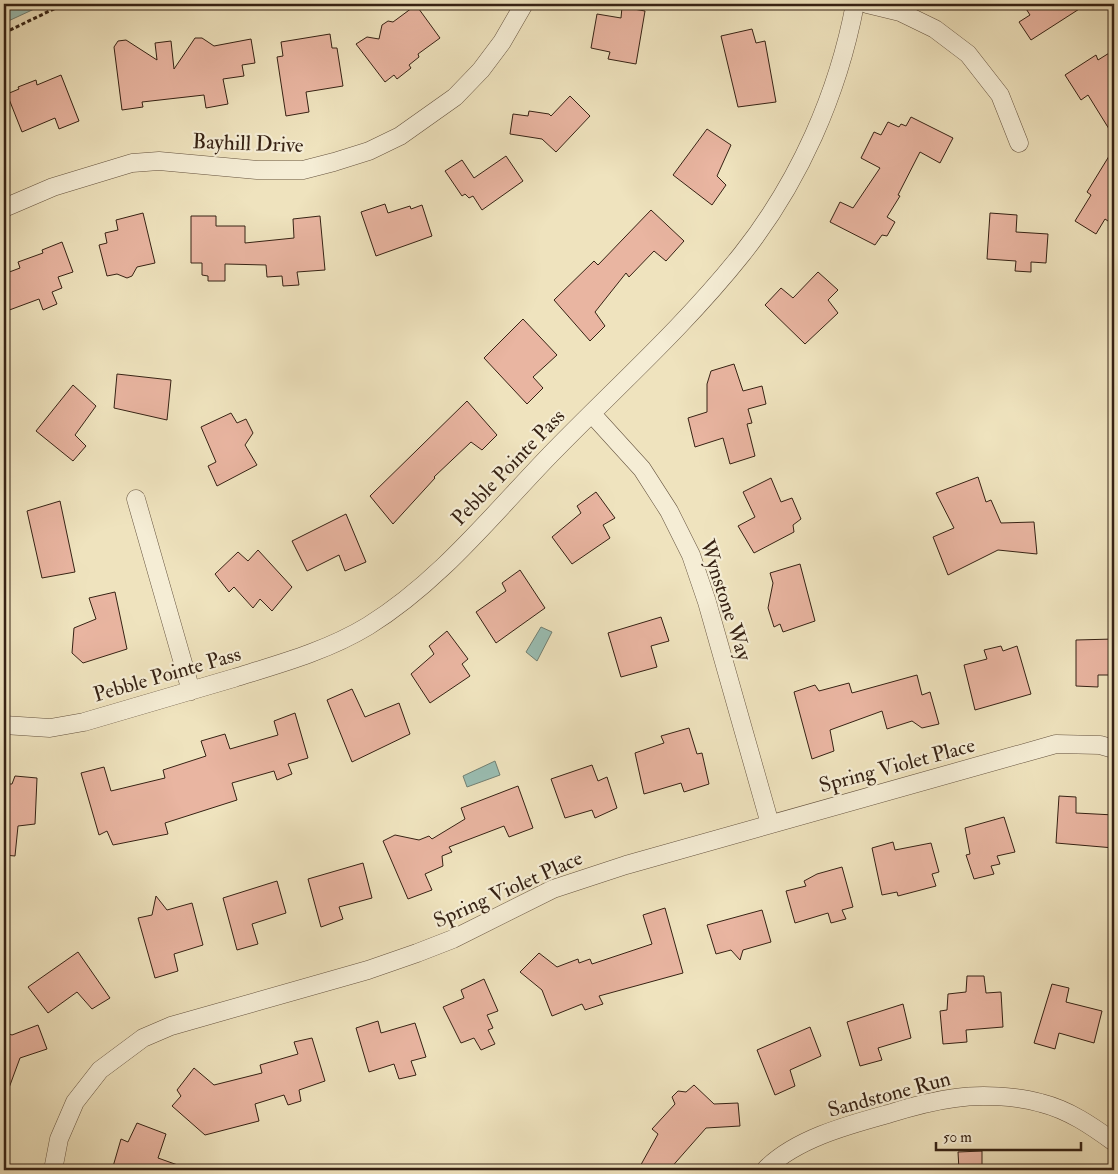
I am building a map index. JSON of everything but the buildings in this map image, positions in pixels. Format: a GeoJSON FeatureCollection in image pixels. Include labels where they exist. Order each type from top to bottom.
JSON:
{"type":"FeatureCollection","features":[{"type":"Feature","properties":{"kind":"street","name":"Bayhill Drive"},"geometry":{"type":"LineString","coordinates":[[4,208],[53,187],[132,163],[159,161],[257,170],[303,170],[369,151],[400,136],[455,97],[481,70],[502,42],[524,4]]}},
{"type":"Feature","properties":{"kind":"street","name":"Pebble Pointe Pass"},"geometry":{"type":"LineString","coordinates":[[4,725],[50,728],[84,722],[284,663],[366,627],[404,601],[435,576],[689,314],[742,255],[771,214],[808,149],[828,100],[842,58],[856,4]]}},
{"type":"Feature","properties":{"kind":"street"},"geometry":{"type":"LineString","coordinates":[[867,4],[900,12],[935,29],[968,54],[1000,94],[1019,143]]}},
{"type":"Feature","properties":{"kind":"street","name":"Wynstone Way"},"geometry":{"type":"LineString","coordinates":[[592,414],[642,469],[669,511],[691,555],[707,602],[770,824]]}},
{"type":"Feature","properties":{"kind":"street"},"geometry":{"type":"LineString","coordinates":[[136,499],[191,691]]}},
{"type":"Feature","properties":{"kind":"street","name":"Spring Violet Place"},"geometry":{"type":"LineString","coordinates":[[53,1170],[59,1139],[76,1102],[100,1070],[143,1038],[171,1026],[368,970],[453,939],[553,890],[626,865],[1056,744],[1100,745],[1114,749]]}},
{"type":"Feature","properties":{"kind":"street","name":"Sandstone Run"},"geometry":{"type":"LineString","coordinates":[[765,1170],[794,1148],[820,1135],[920,1105],[955,1098],[991,1096],[1041,1103],[1082,1119],[1114,1142]]}},
{"type":"Feature","properties":{"kind":"path"},"geometry":{"type":"LineString","coordinates":[[4,33],[64,4]]}},
{"type":"Feature","properties":{"kind":"water"},"geometry":{"type":"Polygon","coordinates":[[[4,4],[45,4],[4,23],[4,4]]]}},
{"type":"Feature","properties":{"kind":"water"},"geometry":{"type":"Polygon","coordinates":[[[541,627],[552,632],[537,661],[526,652],[541,627]]]}},
{"type":"Feature","properties":{"kind":"water"},"geometry":{"type":"Polygon","coordinates":[[[495,761],[500,775],[467,787],[463,776],[495,761]]]}}]}
